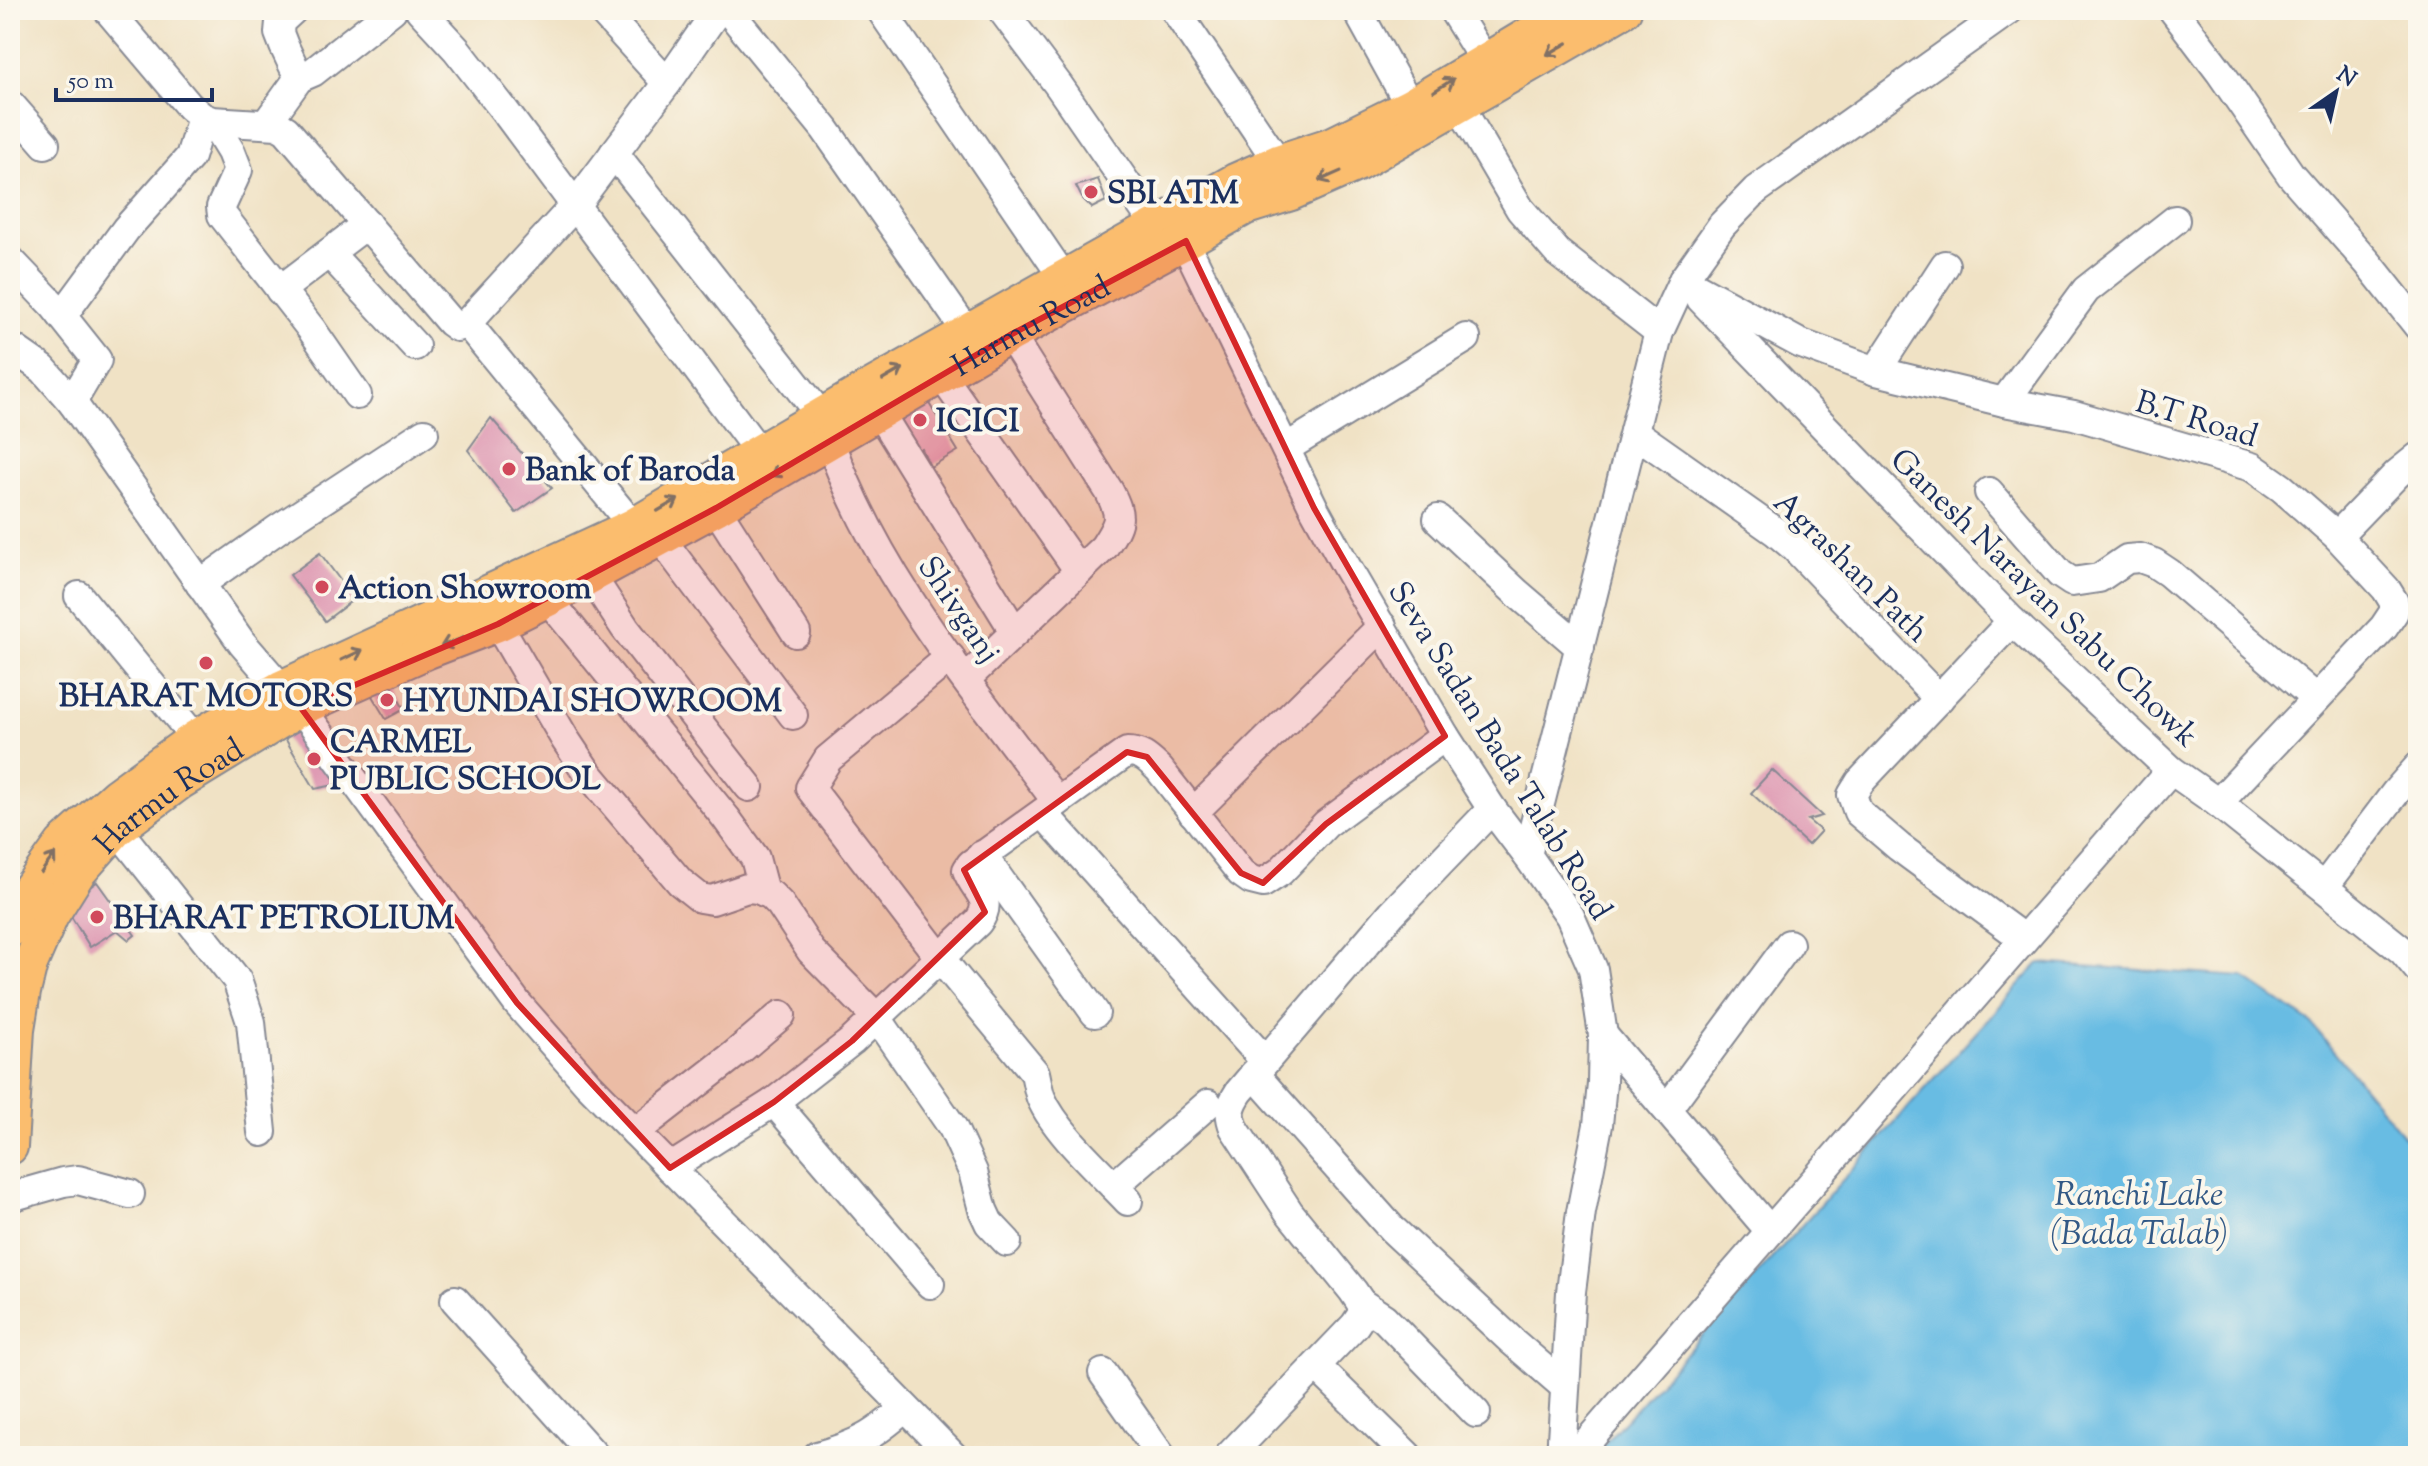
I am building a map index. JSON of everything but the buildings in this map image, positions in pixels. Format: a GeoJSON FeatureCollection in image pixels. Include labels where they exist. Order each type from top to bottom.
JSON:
{"type":"FeatureCollection","features":[{"type":"Feature","properties":{"kind":"main road","name":"Harmu Road"},"geometry":{"type":"LineString","coordinates":[[24,924],[65,892],[117,829],[291,698],[498,624],[591,576],[759,452],[879,412],[1010,335],[1171,228],[1235,181],[1278,162],[1333,144],[1410,106],[1570,10]]}},
{"type":"Feature","properties":{"kind":"main road","name":"Harmu Road"},"geometry":{"type":"LineString","coordinates":[[10,1147],[17,1029],[30,964],[23,898],[62,844],[117,795],[195,738],[291,698],[647,532],[716,508],[967,332],[1063,277],[1171,228],[1291,193],[1357,164],[1624,10]]}},
{"type":"Feature","properties":{"kind":"street"},"geometry":{"type":"LineString","coordinates":[[293,10],[280,22],[279,33],[299,78]]}},
{"type":"Feature","properties":{"kind":"street"},"geometry":{"type":"LineString","coordinates":[[266,124],[299,78],[313,72],[392,10]]}},
{"type":"Feature","properties":{"kind":"street"},"geometry":{"type":"LineString","coordinates":[[420,10],[457,50],[576,204],[759,452]]}},
{"type":"Feature","properties":{"kind":"street"},"geometry":{"type":"LineString","coordinates":[[601,10],[667,83]]}},
{"type":"Feature","properties":{"kind":"street"},"geometry":{"type":"LineString","coordinates":[[207,119],[277,125],[286,130],[457,327],[467,323],[576,204],[667,83],[712,18],[713,10]]}},
{"type":"Feature","properties":{"kind":"street"},"geometry":{"type":"LineString","coordinates":[[728,10],[825,129],[967,332]]}},
{"type":"Feature","properties":{"kind":"street"},"geometry":{"type":"LineString","coordinates":[[881,10],[1063,277]]}},
{"type":"Feature","properties":{"kind":"street","name":"Seva Sadan Bada Talab Road"},"geometry":{"type":"LineString","coordinates":[[1002,10],[1171,228],[1314,508],[1445,736],[1492,809],[1570,916],[1593,969],[1603,1035],[1598,1125],[1581,1212],[1571,1292],[1561,1456]]}},
{"type":"Feature","properties":{"kind":"street"},"geometry":{"type":"LineString","coordinates":[[1175,10],[1278,162]]}},
{"type":"Feature","properties":{"kind":"street"},"geometry":{"type":"LineString","coordinates":[[1357,10],[1410,106]]}},
{"type":"Feature","properties":{"kind":"street"},"geometry":{"type":"LineString","coordinates":[[1453,10],[1484,60]]}},
{"type":"Feature","properties":{"kind":"street"},"geometry":{"type":"LineString","coordinates":[[1527,855],[1659,332],[1683,280],[1722,225],[1756,190],[2009,10]]}},
{"type":"Feature","properties":{"kind":"street"},"geometry":{"type":"LineString","coordinates":[[2173,10],[2291,175],[2418,326]]}},
{"type":"Feature","properties":{"kind":"street"},"geometry":{"type":"LineString","coordinates":[[114,12],[189,106],[207,119],[231,152],[238,170],[221,207],[222,215],[312,330],[357,395]]}},
{"type":"Feature","properties":{"kind":"street"},"geometry":{"type":"LineString","coordinates":[[10,104],[45,144]]}},
{"type":"Feature","properties":{"kind":"street"},"geometry":{"type":"LineString","coordinates":[[1459,105],[1520,209],[1558,253],[1659,332]]}},
{"type":"Feature","properties":{"kind":"street"},"geometry":{"type":"LineString","coordinates":[[62,316],[126,229],[190,157],[207,119]]}},
{"type":"Feature","properties":{"kind":"street","name":"Shivganj"},"geometry":{"type":"LineString","coordinates":[[614,153],[825,429],[857,512],[910,603],[958,668],[1050,807],[1392,1229],[1565,1387]]}},
{"type":"Feature","properties":{"kind":"street"},"geometry":{"type":"LineString","coordinates":[[2004,402],[2086,290],[2175,220]]}},
{"type":"Feature","properties":{"kind":"street"},"geometry":{"type":"LineString","coordinates":[[280,290],[367,224]]}},
{"type":"Feature","properties":{"kind":"street"},"geometry":{"type":"LineString","coordinates":[[329,253],[415,346]]}},
{"type":"Feature","properties":{"kind":"street"},"geometry":{"type":"LineString","coordinates":[[10,260],[62,316],[97,360],[72,402]]}},
{"type":"Feature","properties":{"kind":"street"},"geometry":{"type":"LineString","coordinates":[[1876,371],[1945,265]]}},
{"type":"Feature","properties":{"kind":"street","name":"B.T Road"},"geometry":{"type":"LineString","coordinates":[[1683,280],[1799,343],[1876,371],[2004,402],[2074,415],[2252,467],[2282,488],[2337,536],[2386,589],[2394,602],[2394,612],[2384,627],[2218,803]]}},
{"type":"Feature","properties":{"kind":"street","name":"Ganesh Narayan Sabu Chowk"},"geometry":{"type":"LineString","coordinates":[[1683,280],[2012,621],[2171,770],[2413,951]]}},
{"type":"Feature","properties":{"kind":"street"},"geometry":{"type":"LineString","coordinates":[[467,323],[647,532],[793,715]]}},
{"type":"Feature","properties":{"kind":"street"},"geometry":{"type":"LineString","coordinates":[[1010,335],[1109,491],[1119,514],[1118,525],[1104,547],[1015,632],[828,759],[810,788],[983,1013],[1035,1073],[1046,1108],[1078,1150],[1121,1193],[1208,1104]]}},
{"type":"Feature","properties":{"kind":"street"},"geometry":{"type":"LineString","coordinates":[[1286,448],[1466,338]]}},
{"type":"Feature","properties":{"kind":"street"},"geometry":{"type":"LineString","coordinates":[[10,346],[43,369],[72,402],[242,643],[291,698],[517,1003],[588,1084],[953,1456]]}},
{"type":"Feature","properties":{"kind":"street"},"geometry":{"type":"LineString","coordinates":[[942,376],[1079,571]]}},
{"type":"Feature","properties":{"kind":"street"},"geometry":{"type":"LineString","coordinates":[[879,412],[1015,632]]}},
{"type":"Feature","properties":{"kind":"street","name":"Agrashan Path"},"geometry":{"type":"LineString","coordinates":[[1634,432],[1795,548],[1939,699]]}},
{"type":"Feature","properties":{"kind":"street"},"geometry":{"type":"LineString","coordinates":[[200,584],[424,433]]}},
{"type":"Feature","properties":{"kind":"street"},"geometry":{"type":"LineString","coordinates":[[2337,536],[2397,474],[2418,457]]}},
{"type":"Feature","properties":{"kind":"street"},"geometry":{"type":"LineString","coordinates":[[1989,492],[2060,574],[2072,582],[2099,578],[2127,559],[2140,558],[2154,563],[2316,699]]}},
{"type":"Feature","properties":{"kind":"street"},"geometry":{"type":"LineString","coordinates":[[716,508],[796,633]]}},
{"type":"Feature","properties":{"kind":"street"},"geometry":{"type":"LineString","coordinates":[[1438,519],[1580,647]]}},
{"type":"Feature","properties":{"kind":"street"},"geometry":{"type":"LineString","coordinates":[[591,576],[625,628],[749,787]]}},
{"type":"Feature","properties":{"kind":"street"},"geometry":{"type":"LineString","coordinates":[[79,596],[195,738]]}},
{"type":"Feature","properties":{"kind":"street"},"geometry":{"type":"LineString","coordinates":[[548,599],[726,818],[755,858],[764,892]]}},
{"type":"Feature","properties":{"kind":"street"},"geometry":{"type":"LineString","coordinates":[[2012,621],[1860,782],[1852,795],[1858,812],[1899,847],[2024,939]]}},
{"type":"Feature","properties":{"kind":"street"},"geometry":{"type":"LineString","coordinates":[[498,624],[587,772],[680,882],[700,898],[712,900],[747,888],[764,892],[780,904],[811,951],[877,1018],[953,1128],[973,1172],[989,1223],[1007,1242]]}},
{"type":"Feature","properties":{"kind":"street"},"geometry":{"type":"LineString","coordinates":[[1193,813],[1382,626]]}},
{"type":"Feature","properties":{"kind":"street"},"geometry":{"type":"LineString","coordinates":[[670,1168],[774,1102],[852,1041],[985,912],[986,904],[967,870],[971,864],[1127,752],[1138,752],[1159,769],[1241,873],[1263,883],[1280,872],[1326,824],[1445,736]]}},
{"type":"Feature","properties":{"kind":"street"},"geometry":{"type":"LineString","coordinates":[[2324,887],[2418,767]]}},
{"type":"Feature","properties":{"kind":"street"},"geometry":{"type":"LineString","coordinates":[[1575,1456],[2171,770]]}},
{"type":"Feature","properties":{"kind":"street"},"geometry":{"type":"LineString","coordinates":[[1476,1413],[1384,1318],[1361,1303],[1289,1212],[1228,1114],[1260,1067],[1392,913],[1492,809]]}},
{"type":"Feature","properties":{"kind":"street"},"geometry":{"type":"LineString","coordinates":[[117,829],[237,980],[251,1022],[262,1132]]}},
{"type":"Feature","properties":{"kind":"street"},"geometry":{"type":"LineString","coordinates":[[982,855],[1095,1013]]}},
{"type":"Feature","properties":{"kind":"street"},"geometry":{"type":"LineString","coordinates":[[1667,1109],[1789,944]]}},
{"type":"Feature","properties":{"kind":"street"},"geometry":{"type":"LineString","coordinates":[[635,1132],[781,1015]]}},
{"type":"Feature","properties":{"kind":"street"},"geometry":{"type":"LineString","coordinates":[[1603,1035],[1770,1231]]}},
{"type":"Feature","properties":{"kind":"street"},"geometry":{"type":"LineString","coordinates":[[774,1102],[930,1284]]}},
{"type":"Feature","properties":{"kind":"street"},"geometry":{"type":"LineString","coordinates":[[10,1197],[78,1180],[130,1194]]}},
{"type":"Feature","properties":{"kind":"street"},"geometry":{"type":"LineString","coordinates":[[455,1300],[595,1456]]}},
{"type":"Feature","properties":{"kind":"street"},"geometry":{"type":"LineString","coordinates":[[1229,1456],[1355,1325],[1363,1313],[1361,1303]]}},
{"type":"Feature","properties":{"kind":"street"},"geometry":{"type":"LineString","coordinates":[[1316,1366],[1408,1456]]}},
{"type":"Feature","properties":{"kind":"street"},"geometry":{"type":"LineString","coordinates":[[1103,1373],[1161,1456]]}},
{"type":"Feature","properties":{"kind":"street"},"geometry":{"type":"LineString","coordinates":[[817,1456],[878,1432],[905,1408]]}},
{"type":"Feature","properties":{"kind":"highlighted area"},"geometry":{"type":"Polygon","coordinates":[[[1186,241],[1314,508],[1445,736],[1326,824],[1263,883],[1241,873],[1147,757],[1127,752],[964,870],[985,912],[852,1041],[774,1102],[670,1168],[517,1003],[301,708],[498,624],[716,508],[1010,335],[1186,241]]]}},
{"type":"Feature","properties":{"kind":"water","name":"Ranchi Lake (Bada Talab)"},"geometry":{"type":"Polygon","coordinates":[[[2039,963],[2243,977],[2311,1023],[2418,1153],[2418,1456],[1598,1456],[1601,1447],[2039,963]]]}},
{"type":"Feature","properties":{"kind":"place","name":"SBI ATM"},"geometry":{"type":"Point","coordinates":[1091,192]}},
{"type":"Feature","properties":{"kind":"place","name":"ICICI"},"geometry":{"type":"Point","coordinates":[920,420]}},
{"type":"Feature","properties":{"kind":"place","name":"Bank of Baroda"},"geometry":{"type":"Point","coordinates":[509,469]}},
{"type":"Feature","properties":{"kind":"place","name":"Action Showroom"},"geometry":{"type":"Point","coordinates":[322,587]}},
{"type":"Feature","properties":{"kind":"place","name":"BHARAT MOTORS"},"geometry":{"type":"Point","coordinates":[206,663]}},
{"type":"Feature","properties":{"kind":"place","name":"HYUNDAI SHOWROOM"},"geometry":{"type":"Point","coordinates":[387,700]}},
{"type":"Feature","properties":{"kind":"place","name":"CARMEL PUBLIC SCHOOL"},"geometry":{"type":"Point","coordinates":[314,759]}},
{"type":"Feature","properties":{"kind":"place","name":"BHARAT PETROLIUM"},"geometry":{"type":"Point","coordinates":[97,917]}}]}
